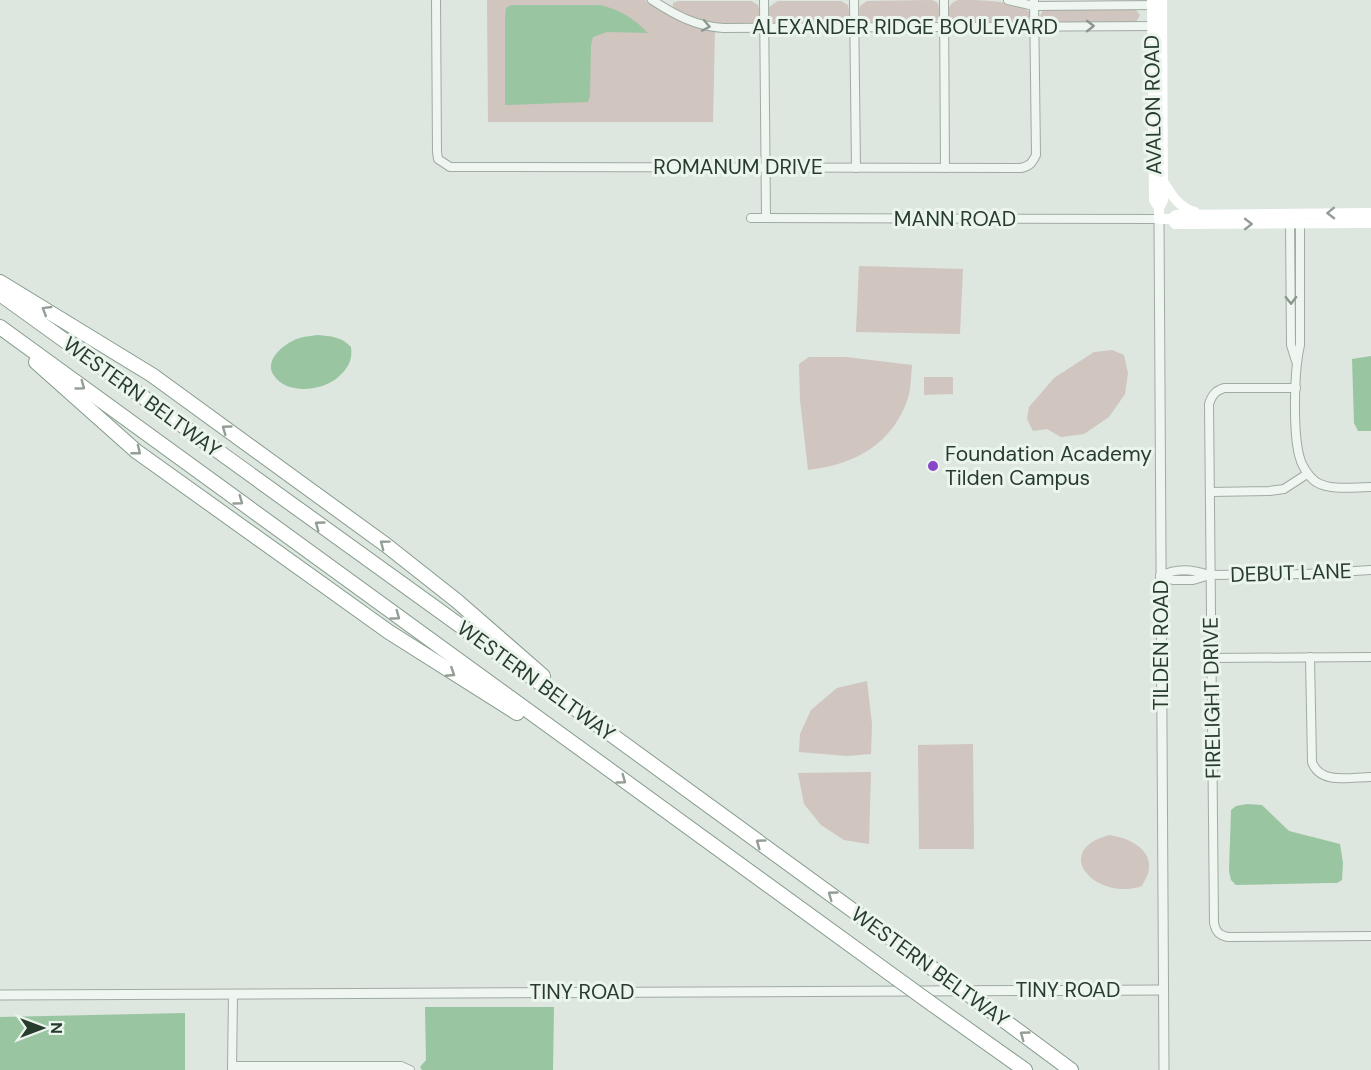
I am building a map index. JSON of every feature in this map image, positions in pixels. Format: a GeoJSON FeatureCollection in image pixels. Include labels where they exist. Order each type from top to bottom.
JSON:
{"type":"FeatureCollection","features":[{"type":"Feature","properties":{"kind":"highway"},"geometry":{"type":"LineString","coordinates":[[0,282],[152,375],[386,545],[457,601],[605,730]]}},
{"type":"Feature","properties":{"kind":"highway","name":"WESTERN BELTWAY"},"geometry":{"type":"LineString","coordinates":[[0,294],[605,730],[1071,1070]]}},
{"type":"Feature","properties":{"kind":"highway"},"geometry":{"type":"LineString","coordinates":[[0,327],[67,392],[136,451],[389,632],[462,680],[596,761]]}},
{"type":"Feature","properties":{"kind":"highway","name":"WESTERN BELTWAY"},"geometry":{"type":"LineString","coordinates":[[0,327],[1024,1070]]}},
{"type":"Feature","properties":{"kind":"main road","name":"AVALON ROAD"},"geometry":{"type":"LineString","coordinates":[[1157,3],[1154,200],[1159,214]]}},
{"type":"Feature","properties":{"kind":"main road","name":"AVALON ROAD"},"geometry":{"type":"LineString","coordinates":[[1157,26],[1163,182],[1163,200],[1159,214]]}},
{"type":"Feature","properties":{"kind":"main road"},"geometry":{"type":"LineString","coordinates":[[1163,182],[1180,205],[1204,214]]}},
{"type":"Feature","properties":{"kind":"main road"},"geometry":{"type":"LineString","coordinates":[[1159,214],[1171,219],[1175,224],[1371,213]]}},
{"type":"Feature","properties":{"kind":"main road"},"geometry":{"type":"LineString","coordinates":[[1171,219],[1176,215],[1204,214],[1371,223]]}},
{"type":"Feature","properties":{"kind":"street","name":"ROMANUM DRIVE"},"geometry":{"type":"LineString","coordinates":[[436,0],[437,152],[442,164],[450,167],[1028,167],[1036,155],[1034,26]]}},
{"type":"Feature","properties":{"kind":"street","name":"ALEXANDER RIDGE BOULEVARD"},"geometry":{"type":"LineString","coordinates":[[653,1],[664,0]]}},
{"type":"Feature","properties":{"kind":"street"},"geometry":{"type":"LineString","coordinates":[[764,0],[766,218]]}},
{"type":"Feature","properties":{"kind":"street"},"geometry":{"type":"LineString","coordinates":[[854,0],[856,168]]}},
{"type":"Feature","properties":{"kind":"street"},"geometry":{"type":"LineString","coordinates":[[944,0],[945,168]]}},
{"type":"Feature","properties":{"kind":"street","name":"ALEXANDER RIDGE BOULEVARD"},"geometry":{"type":"LineString","coordinates":[[1008,0],[1034,3],[1157,3]]}},
{"type":"Feature","properties":{"kind":"street","name":"ALEXANDER RIDGE BOULEVARD"},"geometry":{"type":"LineString","coordinates":[[653,1],[680,18],[697,24],[723,28],[1157,26]]}},
{"type":"Feature","properties":{"kind":"street"},"geometry":{"type":"LineString","coordinates":[[1034,3],[1034,26]]}},
{"type":"Feature","properties":{"kind":"street","name":"MANN ROAD"},"geometry":{"type":"LineString","coordinates":[[751,218],[1159,214]]}},
{"type":"Feature","properties":{"kind":"street","name":"TILDEN ROAD"},"geometry":{"type":"LineString","coordinates":[[1159,214],[1164,1070]]}},
{"type":"Feature","properties":{"kind":"street"},"geometry":{"type":"LineString","coordinates":[[1295,219],[1290,275],[1295,333]]}},
{"type":"Feature","properties":{"kind":"street"},"geometry":{"type":"LineString","coordinates":[[1295,219],[1300,275],[1295,333],[1291,345],[1296,363],[1296,439],[1299,457],[1307,474],[1317,482],[1332,487],[1371,487]]}},
{"type":"Feature","properties":{"kind":"street"},"geometry":{"type":"LineString","coordinates":[[1290,275],[1300,275]]}},
{"type":"Feature","properties":{"kind":"street","name":"FIRELIGHT DRIVE"},"geometry":{"type":"LineString","coordinates":[[1296,388],[1224,388],[1212,395],[1209,404],[1214,923],[1216,930],[1228,937],[1371,936]]}},
{"type":"Feature","properties":{"kind":"street"},"geometry":{"type":"LineString","coordinates":[[1210,492],[1284,489],[1307,474]]}},
{"type":"Feature","properties":{"kind":"street","name":"DEBUT LANE"},"geometry":{"type":"LineString","coordinates":[[1160,576],[1172,570],[1194,570],[1210,575]]}},
{"type":"Feature","properties":{"kind":"street"},"geometry":{"type":"LineString","coordinates":[[1187,570],[1187,580]]}},
{"type":"Feature","properties":{"kind":"street","name":"DEBUT LANE"},"geometry":{"type":"LineString","coordinates":[[1160,576],[1173,580],[1187,580],[1210,575],[1306,574],[1371,570]]}},
{"type":"Feature","properties":{"kind":"street"},"geometry":{"type":"LineString","coordinates":[[1310,657],[1314,770],[1330,778],[1371,777]]}},
{"type":"Feature","properties":{"kind":"street"},"geometry":{"type":"LineString","coordinates":[[1211,658],[1371,657]]}},
{"type":"Feature","properties":{"kind":"street","name":"TINY ROAD"},"geometry":{"type":"LineString","coordinates":[[0,995],[1163,990]]}},
{"type":"Feature","properties":{"kind":"street"},"geometry":{"type":"LineString","coordinates":[[233,994],[232,1068],[401,1066],[410,1070]]}},
{"type":"Feature","properties":{"kind":"shaded area"},"geometry":{"type":"Polygon","coordinates":[[[487,0],[645,0],[684,23],[715,30],[713,122],[488,122],[487,0]]]}},
{"type":"Feature","properties":{"kind":"shaded area"},"geometry":{"type":"Polygon","coordinates":[[[932,0],[938,3],[940,16],[936,22],[930,24],[869,24],[861,20],[859,15],[860,6],[867,1],[932,0]]]}},
{"type":"Feature","properties":{"kind":"shaded area"},"geometry":{"type":"Polygon","coordinates":[[[958,0],[1015,5],[1030,12],[1030,19],[1023,24],[957,24],[950,19],[948,10],[952,3],[958,0]]]}},
{"type":"Feature","properties":{"kind":"shaded area"},"geometry":{"type":"Polygon","coordinates":[[[678,1],[751,1],[758,5],[761,16],[755,24],[713,23],[673,9],[673,3],[678,1]]]}},
{"type":"Feature","properties":{"kind":"shaded area"},"geometry":{"type":"Polygon","coordinates":[[[778,1],[841,1],[848,5],[850,17],[844,24],[778,25],[769,18],[768,13],[769,7],[778,1]]]}},
{"type":"Feature","properties":{"kind":"shaded area"},"geometry":{"type":"Polygon","coordinates":[[[511,5],[599,5],[626,15],[648,33],[607,32],[593,37],[588,102],[505,105],[505,18],[506,8],[511,5]]]}},
{"type":"Feature","properties":{"kind":"shaded area"},"geometry":{"type":"Polygon","coordinates":[[[1135,9],[1140,15],[1136,22],[1043,23],[1039,18],[1043,10],[1135,9]]]}},
{"type":"Feature","properties":{"kind":"shaded area"},"geometry":{"type":"Polygon","coordinates":[[[859,266],[963,269],[960,334],[856,332],[859,266]]]}},
{"type":"Feature","properties":{"kind":"shaded area"},"geometry":{"type":"Polygon","coordinates":[[[318,335],[340,339],[351,347],[350,361],[343,372],[329,383],[312,388],[294,388],[278,381],[271,368],[278,352],[295,340],[318,335]]]}},
{"type":"Feature","properties":{"kind":"shaded area"},"geometry":{"type":"Polygon","coordinates":[[[1112,350],[1124,355],[1128,373],[1125,394],[1109,417],[1084,434],[1061,437],[1047,429],[1033,431],[1027,419],[1029,407],[1054,378],[1094,352],[1112,350]]]}},
{"type":"Feature","properties":{"kind":"shaded area"},"geometry":{"type":"Polygon","coordinates":[[[1371,356],[1371,431],[1358,431],[1354,423],[1352,359],[1371,356]]]}},
{"type":"Feature","properties":{"kind":"shaded area"},"geometry":{"type":"Polygon","coordinates":[[[809,357],[846,357],[912,365],[908,398],[893,428],[882,440],[856,457],[841,463],[808,470],[800,400],[799,364],[809,357]]]}},
{"type":"Feature","properties":{"kind":"shaded area"},"geometry":{"type":"Polygon","coordinates":[[[924,377],[953,377],[953,394],[924,395],[924,377]]]}},
{"type":"Feature","properties":{"kind":"shaded area"},"geometry":{"type":"Polygon","coordinates":[[[867,681],[872,724],[871,754],[847,756],[799,752],[800,734],[811,710],[837,688],[867,681]]]}},
{"type":"Feature","properties":{"kind":"shaded area"},"geometry":{"type":"Polygon","coordinates":[[[973,744],[974,849],[919,849],[918,745],[973,744]]]}},
{"type":"Feature","properties":{"kind":"shaded area"},"geometry":{"type":"Polygon","coordinates":[[[871,772],[869,844],[844,840],[821,825],[804,804],[798,773],[871,772]]]}},
{"type":"Feature","properties":{"kind":"shaded area"},"geometry":{"type":"Polygon","coordinates":[[[1262,805],[1289,831],[1340,844],[1343,863],[1342,880],[1337,883],[1236,885],[1231,880],[1229,871],[1231,810],[1236,806],[1262,805]]]}},
{"type":"Feature","properties":{"kind":"shaded area"},"geometry":{"type":"Polygon","coordinates":[[[1109,835],[1136,844],[1146,854],[1149,870],[1142,886],[1125,889],[1109,887],[1096,881],[1086,872],[1081,862],[1083,852],[1092,842],[1109,835]]]}},
{"type":"Feature","properties":{"kind":"shaded area"},"geometry":{"type":"Polygon","coordinates":[[[425,1007],[554,1007],[553,1070],[422,1070],[420,1067],[426,1060],[425,1007]]]}},
{"type":"Feature","properties":{"kind":"shaded area"},"geometry":{"type":"Polygon","coordinates":[[[185,1013],[185,1070],[0,1070],[0,1017],[185,1013]]]}},
{"type":"Feature","properties":{"kind":"place","name":"Foundation Academy Tilden Campus"},"geometry":{"type":"Point","coordinates":[933,466]}}]}
